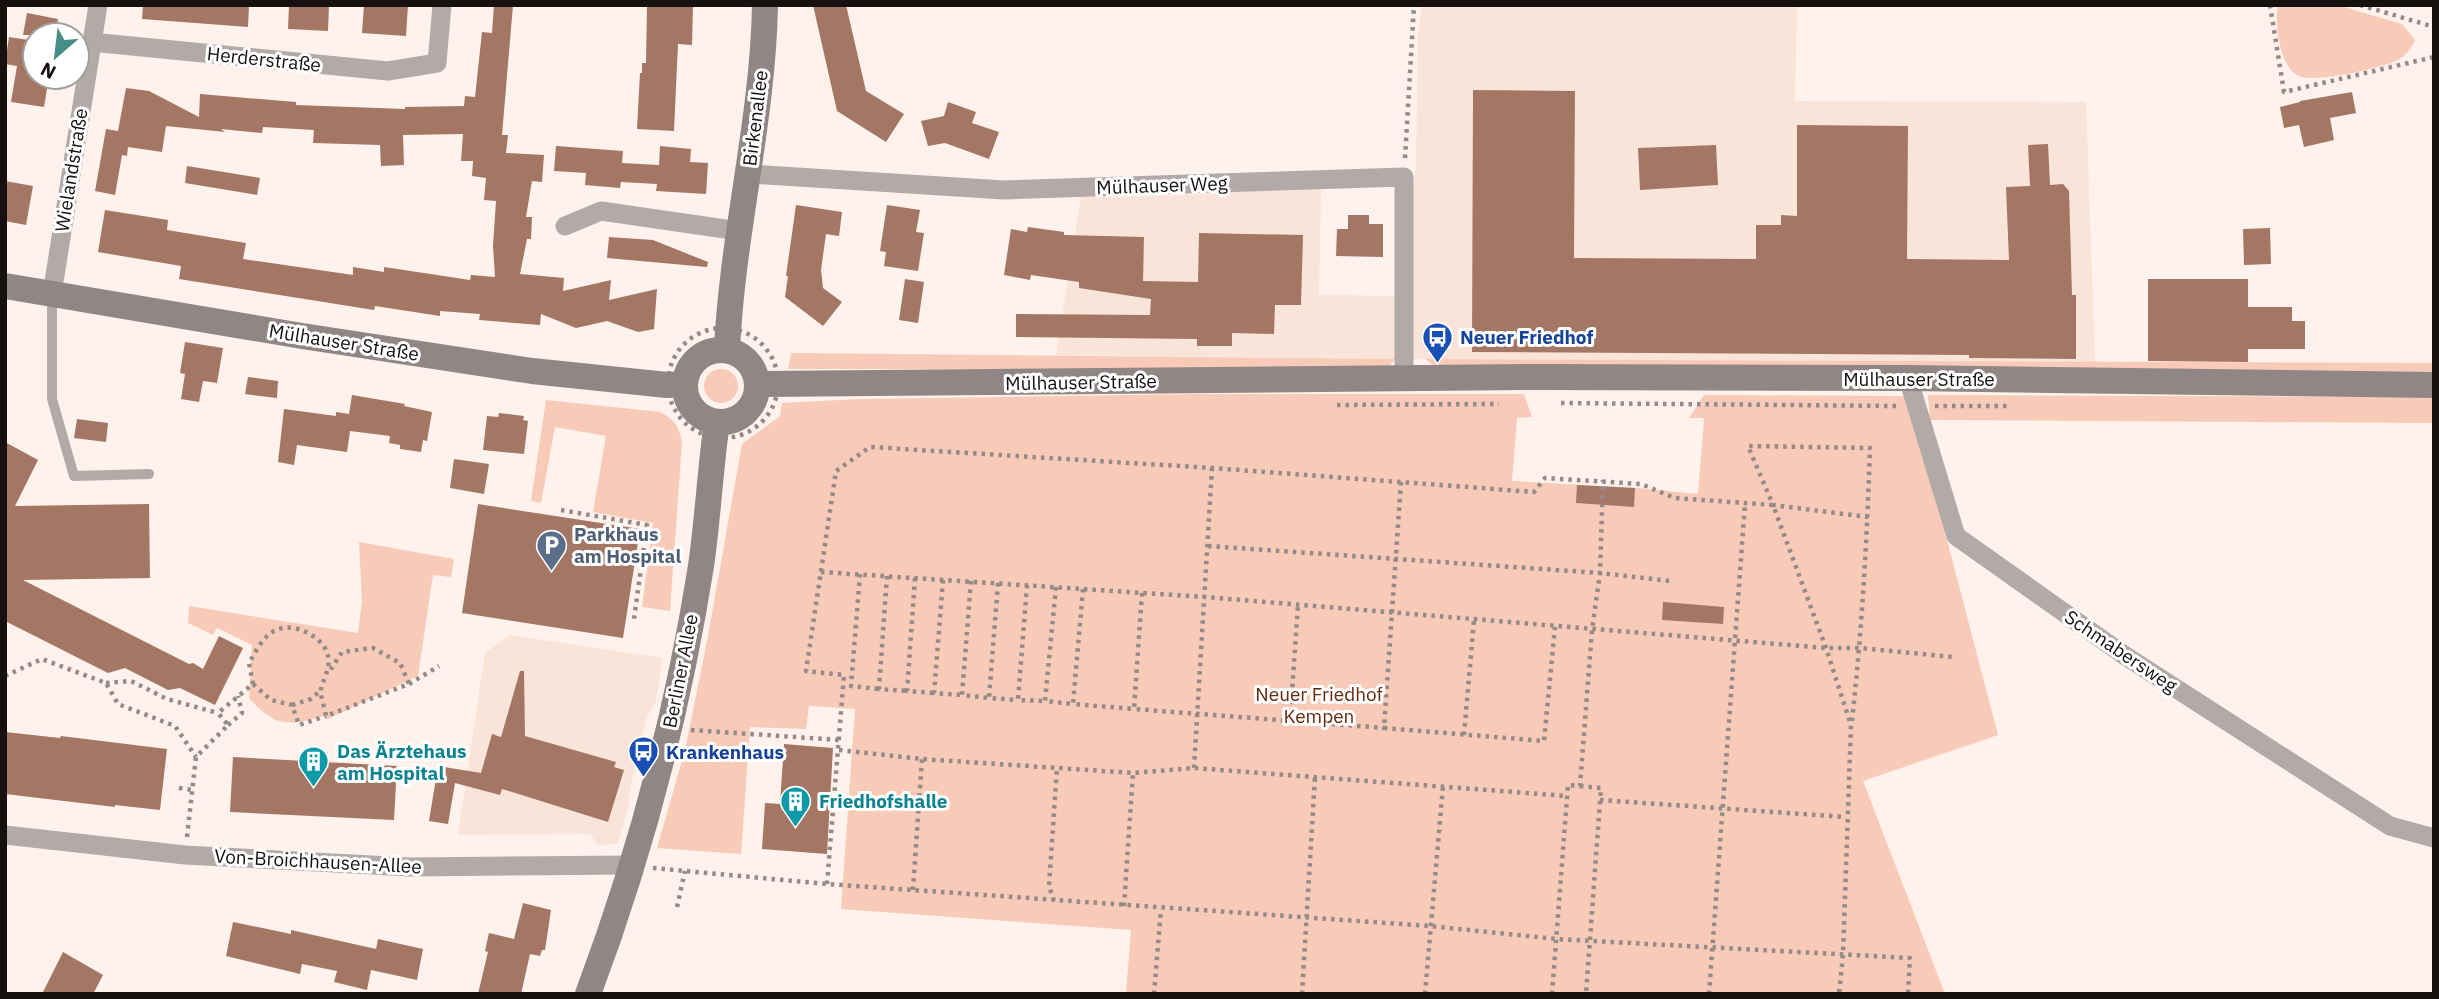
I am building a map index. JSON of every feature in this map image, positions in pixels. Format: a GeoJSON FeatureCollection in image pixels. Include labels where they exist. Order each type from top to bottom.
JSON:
{"type":"FeatureCollection","features":[{"type":"Feature","properties":{"kind":"street","name":"Wielandstraße"},"geometry":{"type":"LineString","coordinates":[[91,42],[98,5]]}},
{"type":"Feature","properties":{"kind":"street","name":"Herderstraße"},"geometry":{"type":"LineString","coordinates":[[91,42],[388,71],[438,63],[442,5]]}},
{"type":"Feature","properties":{"kind":"street","name":"Birkenallee"},"geometry":{"type":"LineString","coordinates":[[727,339],[765,43],[765,5]]}},
{"type":"Feature","properties":{"kind":"street","name":"Wielandstraße"},"geometry":{"type":"LineString","coordinates":[[52,294],[83,91]]}},
{"type":"Feature","properties":{"kind":"street","name":"Mülhauser Weg"},"geometry":{"type":"LineString","coordinates":[[749,174],[1004,190],[1404,177]]}},
{"type":"Feature","properties":{"kind":"street"},"geometry":{"type":"LineString","coordinates":[[1404,177],[1404,378]]}},
{"type":"Feature","properties":{"kind":"street"},"geometry":{"type":"LineString","coordinates":[[565,226],[601,211],[739,231]]}},
{"type":"Feature","properties":{"kind":"street","name":"Mülhauser Straße"},"geometry":{"type":"LineString","coordinates":[[5,286],[533,371],[676,384]]}},
{"type":"Feature","properties":{"kind":"street"},"geometry":{"type":"LineString","coordinates":[[727,339],[773,396],[757,394],[746,412],[716,430],[690,405],[676,384],[694,362],[715,351],[727,339]]}},
{"type":"Feature","properties":{"kind":"street","name":"Mülhauser Straße"},"geometry":{"type":"LineString","coordinates":[[773,396],[1404,378],[1908,377],[2434,386]]}},
{"type":"Feature","properties":{"kind":"street","name":"Schmabersweg"},"geometry":{"type":"LineString","coordinates":[[1908,377],[1956,536],[2124,656],[2390,826],[2434,838]]}},
{"type":"Feature","properties":{"kind":"street","name":"Berliner Allee"},"geometry":{"type":"LineString","coordinates":[[587,994],[631,865],[670,728],[710,502],[716,430]]}},
{"type":"Feature","properties":{"kind":"street","name":"Von-Broichhausen-Allee"},"geometry":{"type":"LineString","coordinates":[[5,835],[184,855],[409,867],[631,865]]}},
{"type":"Feature","properties":{"kind":"lane"},"geometry":{"type":"LineString","coordinates":[[52,294],[52,399],[74,476],[149,474]]}},
{"type":"Feature","properties":{"kind":"path"},"geometry":{"type":"LineString","coordinates":[[1404,177],[1415,5]]}},
{"type":"Feature","properties":{"kind":"path"},"geometry":{"type":"LineString","coordinates":[[2270,5],[2284,92],[2434,57]]}},
{"type":"Feature","properties":{"kind":"path"},"geometry":{"type":"LineString","coordinates":[[2360,5],[2434,27]]}},
{"type":"Feature","properties":{"kind":"path"},"geometry":{"type":"LineString","coordinates":[[703,331],[727,339],[744,331],[758,340],[770,353],[777,368],[773,396],[763,421],[736,437],[716,430],[691,429],[681,420],[669,398],[676,384],[669,367],[676,352],[688,339],[703,331]]}},
{"type":"Feature","properties":{"kind":"path"},"geometry":{"type":"LineString","coordinates":[[1549,403],[2015,406]]}},
{"type":"Feature","properties":{"kind":"path"},"geometry":{"type":"LineString","coordinates":[[1335,405],[1510,404]]}},
{"type":"Feature","properties":{"kind":"path"},"geometry":{"type":"LineString","coordinates":[[1839,994],[1843,955],[1851,725],[1860,648],[1870,448],[1748,446],[1826,648],[1851,725]]}},
{"type":"Feature","properties":{"kind":"path"},"geometry":{"type":"LineString","coordinates":[[827,884],[844,675],[806,671],[836,471],[870,447],[1212,468],[1534,492],[1545,478],[1603,480],[1641,484],[1675,498],[1773,505],[1868,517]]}},
{"type":"Feature","properties":{"kind":"path"},"geometry":{"type":"LineString","coordinates":[[1194,768],[1212,468]]}},
{"type":"Feature","properties":{"kind":"path"},"geometry":{"type":"LineString","coordinates":[[1580,786],[1592,630],[1600,573],[1603,480]]}},
{"type":"Feature","properties":{"kind":"path"},"geometry":{"type":"LineString","coordinates":[[1384,728],[1401,482]]}},
{"type":"Feature","properties":{"kind":"path"},"geometry":{"type":"LineString","coordinates":[[1709,994],[1745,504]]}},
{"type":"Feature","properties":{"kind":"path"},"geometry":{"type":"LineString","coordinates":[[561,510],[647,525],[634,619]]}},
{"type":"Feature","properties":{"kind":"path"},"geometry":{"type":"LineString","coordinates":[[1208,546],[1670,580]]}},
{"type":"Feature","properties":{"kind":"path"},"geometry":{"type":"LineString","coordinates":[[821,572],[1205,597],[1953,657]]}},
{"type":"Feature","properties":{"kind":"path"},"geometry":{"type":"LineString","coordinates":[[860,574],[850,686],[1198,715],[1544,741],[1555,627]]}},
{"type":"Feature","properties":{"kind":"path"},"geometry":{"type":"LineString","coordinates":[[878,689],[887,576]]}},
{"type":"Feature","properties":{"kind":"path"},"geometry":{"type":"LineString","coordinates":[[907,691],[915,578]]}},
{"type":"Feature","properties":{"kind":"path"},"geometry":{"type":"LineString","coordinates":[[934,693],[943,579]]}},
{"type":"Feature","properties":{"kind":"path"},"geometry":{"type":"LineString","coordinates":[[962,695],[971,581]]}},
{"type":"Feature","properties":{"kind":"path"},"geometry":{"type":"LineString","coordinates":[[989,698],[998,583]]}},
{"type":"Feature","properties":{"kind":"path"},"geometry":{"type":"LineString","coordinates":[[1018,699],[1027,585]]}},
{"type":"Feature","properties":{"kind":"path"},"geometry":{"type":"LineString","coordinates":[[1045,701],[1056,587]]}},
{"type":"Feature","properties":{"kind":"path"},"geometry":{"type":"LineString","coordinates":[[1073,704],[1083,589]]}},
{"type":"Feature","properties":{"kind":"path"},"geometry":{"type":"LineString","coordinates":[[1134,709],[1142,593]]}},
{"type":"Feature","properties":{"kind":"path"},"geometry":{"type":"LineString","coordinates":[[1290,721],[1298,605]]}},
{"type":"Feature","properties":{"kind":"path"},"geometry":{"type":"LineString","coordinates":[[1464,735],[1474,620]]}},
{"type":"Feature","properties":{"kind":"path"},"geometry":{"type":"LineString","coordinates":[[329,673],[327,652],[314,636],[295,628],[277,629],[262,641],[249,663],[253,684],[271,700],[292,705],[311,699],[321,690],[342,652],[373,648],[400,663],[409,684]]}},
{"type":"Feature","properties":{"kind":"path"},"geometry":{"type":"LineString","coordinates":[[5,676],[41,659],[106,683],[131,681],[167,699],[218,713],[228,724]]}},
{"type":"Feature","properties":{"kind":"path"},"geometry":{"type":"LineString","coordinates":[[292,705],[299,725],[409,684],[439,666]]}},
{"type":"Feature","properties":{"kind":"path"},"geometry":{"type":"LineString","coordinates":[[106,683],[118,704],[175,726],[195,757],[184,855]]}},
{"type":"Feature","properties":{"kind":"path"},"geometry":{"type":"LineString","coordinates":[[218,713],[253,684]]}},
{"type":"Feature","properties":{"kind":"path"},"geometry":{"type":"LineString","coordinates":[[321,690],[327,716]]}},
{"type":"Feature","properties":{"kind":"path"},"geometry":{"type":"LineString","coordinates":[[195,757],[242,713],[238,696]]}},
{"type":"Feature","properties":{"kind":"path"},"geometry":{"type":"LineString","coordinates":[[686,730],[840,740]]}},
{"type":"Feature","properties":{"kind":"path"},"geometry":{"type":"LineString","coordinates":[[839,750],[922,759],[1133,772],[1194,768],[1567,796]]}},
{"type":"Feature","properties":{"kind":"path"},"geometry":{"type":"LineString","coordinates":[[914,890],[922,759]]}},
{"type":"Feature","properties":{"kind":"path"},"geometry":{"type":"LineString","coordinates":[[1054,901],[1049,886],[1057,768]]}},
{"type":"Feature","properties":{"kind":"path"},"geometry":{"type":"LineString","coordinates":[[1124,906],[1133,772]]}},
{"type":"Feature","properties":{"kind":"path"},"geometry":{"type":"LineString","coordinates":[[1302,994],[1315,777]]}},
{"type":"Feature","properties":{"kind":"path"},"geometry":{"type":"LineString","coordinates":[[1552,994],[1567,785],[1601,788],[1586,994]]}},
{"type":"Feature","properties":{"kind":"path"},"geometry":{"type":"LineString","coordinates":[[1425,994],[1443,786]]}},
{"type":"Feature","properties":{"kind":"path"},"geometry":{"type":"LineString","coordinates":[[179,788],[192,790]]}},
{"type":"Feature","properties":{"kind":"path"},"geometry":{"type":"LineString","coordinates":[[1600,800],[1846,817]]}},
{"type":"Feature","properties":{"kind":"path"},"geometry":{"type":"LineString","coordinates":[[670,869],[827,884],[1430,926],[1556,939],[1910,958],[1908,994]]}},
{"type":"Feature","properties":{"kind":"path"},"geometry":{"type":"LineString","coordinates":[[677,907],[685,871]]}},
{"type":"Feature","properties":{"kind":"path"},"geometry":{"type":"LineString","coordinates":[[1154,994],[1161,909]]}},
{"type":"Feature","properties":{"kind":"shaded area"},"geometry":{"type":"Polygon","coordinates":[[[1422,5],[1797,5],[1795,101],[2086,102],[2095,362],[1409,359],[1418,32],[1422,5]]]}},
{"type":"Feature","properties":{"kind":"shaded area"},"geometry":{"type":"Polygon","coordinates":[[[1321,187],[1319,295],[1398,296],[1396,359],[1056,355],[1081,197],[1321,187]]]}},
{"type":"Feature","properties":{"kind":"shaded area"},"geometry":{"type":"Polygon","coordinates":[[[510,635],[663,658],[655,704],[647,717],[618,844],[598,845],[590,834],[458,835],[485,653],[510,635]]]}},
{"type":"Feature","properties":{"kind":"green space"},"geometry":{"type":"Polygon","coordinates":[[[2278,5],[2337,5],[2402,24],[2415,40],[2406,54],[2390,63],[2335,76],[2302,77],[2288,66],[2280,46],[2278,5]]]}},
{"type":"Feature","properties":{"kind":"green space"},"geometry":{"type":"Polygon","coordinates":[[[791,353],[1396,359],[1386,369],[788,369],[791,353]]]}},
{"type":"Feature","properties":{"kind":"green space"},"geometry":{"type":"Polygon","coordinates":[[[1425,359],[2434,363],[2434,374],[1439,369],[1425,359]]]}},
{"type":"Feature","properties":{"kind":"green space"},"geometry":{"type":"Polygon","coordinates":[[[721,369],[733,374],[738,386],[733,398],[721,403],[709,398],[704,386],[709,374],[721,369]]]}},
{"type":"Feature","properties":{"kind":"green space","name":"Neuer Friedhof Kempen"},"geometry":{"type":"Polygon","coordinates":[[[1196,394],[1524,394],[1532,417],[1517,418],[1512,481],[1698,494],[1704,418],[1689,418],[1704,395],[1903,396],[1911,402],[1998,735],[1863,781],[1945,994],[1126,994],[1131,930],[841,909],[855,709],[809,706],[806,729],[750,727],[741,854],[657,848],[685,750],[742,444],[780,416],[782,403],[859,399],[1196,394]]]}},
{"type":"Feature","properties":{"kind":"green space"},"geometry":{"type":"Polygon","coordinates":[[[1928,395],[2434,397],[2434,423],[1930,420],[1928,395]]]}},
{"type":"Feature","properties":{"kind":"green space"},"geometry":{"type":"Polygon","coordinates":[[[546,400],[660,412],[669,417],[677,427],[682,442],[670,611],[642,607],[653,523],[593,512],[606,436],[555,427],[541,503],[531,501],[546,400]]]}},
{"type":"Feature","properties":{"kind":"green space"},"geometry":{"type":"Polygon","coordinates":[[[359,542],[454,559],[451,577],[433,575],[418,676],[328,719],[323,716],[291,723],[274,719],[249,698],[252,645],[217,628],[213,635],[188,623],[189,606],[358,633],[362,601],[359,542]]]}},
{"type":"Feature","properties":{"kind":"building"},"geometry":{"type":"Polygon","coordinates":[[[143,5],[249,5],[248,27],[142,19],[143,5]]]}},
{"type":"Feature","properties":{"kind":"building"},"geometry":{"type":"Polygon","coordinates":[[[289,5],[329,5],[328,31],[288,29],[289,5]]]}},
{"type":"Feature","properties":{"kind":"building"},"geometry":{"type":"Polygon","coordinates":[[[364,5],[408,5],[406,36],[362,33],[364,5]]]}},
{"type":"Feature","properties":{"kind":"building"},"geometry":{"type":"Polygon","coordinates":[[[494,5],[513,5],[502,135],[508,135],[506,153],[544,155],[542,182],[532,181],[526,217],[532,217],[531,239],[527,239],[520,274],[564,278],[563,291],[611,280],[609,300],[657,289],[654,329],[638,332],[607,321],[576,328],[541,314],[540,325],[479,320],[480,314],[440,311],[440,316],[375,306],[374,310],[179,279],[181,266],[98,252],[105,210],[168,220],[167,230],[246,243],[243,259],[353,275],[353,267],[384,272],[384,267],[470,280],[471,275],[495,277],[493,246],[496,201],[484,200],[486,178],[472,176],[473,161],[461,161],[463,134],[403,135],[404,165],[381,166],[380,145],[313,143],[314,130],[263,127],[262,133],[221,129],[225,132],[166,126],[162,152],[128,147],[127,156],[122,155],[115,195],[95,191],[106,129],[118,131],[126,88],[149,91],[199,117],[200,94],[296,102],[296,105],[405,109],[464,106],[465,96],[475,97],[482,32],[492,33],[494,5]]]}},
{"type":"Feature","properties":{"kind":"building"},"geometry":{"type":"Polygon","coordinates":[[[647,5],[693,5],[692,45],[678,44],[674,131],[637,129],[640,73],[642,63],[646,63],[647,5]]]}},
{"type":"Feature","properties":{"kind":"building"},"geometry":{"type":"Polygon","coordinates":[[[813,5],[846,5],[866,91],[904,114],[886,142],[837,111],[813,5]]]}},
{"type":"Feature","properties":{"kind":"building"},"geometry":{"type":"Polygon","coordinates":[[[27,13],[58,19],[58,21],[26,21],[27,13]]]}},
{"type":"Feature","properties":{"kind":"building"},"geometry":{"type":"Polygon","coordinates":[[[9,37],[21,39],[21,91],[47,91],[44,107],[11,102],[17,66],[5,64],[9,37]]]}},
{"type":"Feature","properties":{"kind":"building"},"geometry":{"type":"Polygon","coordinates":[[[1473,90],[1575,91],[1574,258],[1756,259],[1756,225],[1781,225],[1781,215],[1797,216],[1797,125],[1908,126],[1907,259],[2009,260],[2006,187],[2030,186],[2028,145],[2048,144],[2050,185],[2063,184],[2069,191],[2072,295],[2076,295],[2076,359],[1969,358],[1969,355],[1472,352],[1473,90]]]}},
{"type":"Feature","properties":{"kind":"building"},"geometry":{"type":"Polygon","coordinates":[[[2352,92],[2356,113],[2330,118],[2334,140],[2304,147],[2299,125],[2284,128],[2280,107],[2352,92]]]}},
{"type":"Feature","properties":{"kind":"building"},"geometry":{"type":"Polygon","coordinates":[[[948,102],[976,112],[972,123],[999,132],[989,159],[945,143],[928,146],[921,121],[944,116],[948,102]]]}},
{"type":"Feature","properties":{"kind":"building"},"geometry":{"type":"Polygon","coordinates":[[[1716,145],[1718,185],[1640,190],[1638,148],[1716,145]]]}},
{"type":"Feature","properties":{"kind":"building"},"geometry":{"type":"Polygon","coordinates":[[[556,146],[623,151],[622,163],[659,165],[660,146],[691,149],[690,162],[708,163],[706,194],[656,191],[657,184],[621,182],[620,188],[585,185],[586,173],[554,171],[556,146]]]}},
{"type":"Feature","properties":{"kind":"building"},"geometry":{"type":"Polygon","coordinates":[[[187,166],[260,178],[257,195],[185,183],[187,166]]]}},
{"type":"Feature","properties":{"kind":"building"},"geometry":{"type":"Polygon","coordinates":[[[5,181],[33,186],[26,225],[5,221],[5,181]]]}},
{"type":"Feature","properties":{"kind":"building"},"geometry":{"type":"Polygon","coordinates":[[[796,205],[842,212],[839,236],[826,234],[821,270],[823,288],[842,302],[823,326],[785,297],[796,205]]]}},
{"type":"Feature","properties":{"kind":"building"},"geometry":{"type":"Polygon","coordinates":[[[887,205],[920,210],[916,232],[924,233],[918,271],[884,266],[886,252],[880,251],[887,205]]]}},
{"type":"Feature","properties":{"kind":"building"},"geometry":{"type":"Polygon","coordinates":[[[1348,215],[1369,215],[1369,224],[1383,224],[1383,257],[1336,256],[1337,229],[1348,229],[1348,215]]]}},
{"type":"Feature","properties":{"kind":"building"},"geometry":{"type":"Polygon","coordinates":[[[1028,227],[1064,232],[1064,235],[1144,237],[1143,281],[1198,282],[1199,233],[1303,235],[1301,305],[1275,305],[1274,334],[1232,333],[1232,346],[1197,346],[1197,339],[1016,337],[1016,314],[1150,315],[1151,299],[1079,288],[1079,282],[1031,275],[1030,280],[1004,275],[1011,229],[1027,232],[1028,227]]]}},
{"type":"Feature","properties":{"kind":"building"},"geometry":{"type":"Polygon","coordinates":[[[2270,228],[2271,264],[2244,265],[2243,229],[2270,228]]]}},
{"type":"Feature","properties":{"kind":"building"},"geometry":{"type":"Polygon","coordinates":[[[609,237],[653,240],[708,262],[707,267],[607,258],[609,237]]]}},
{"type":"Feature","properties":{"kind":"building"},"geometry":{"type":"Polygon","coordinates":[[[905,279],[924,282],[918,323],[899,320],[905,279]]]}},
{"type":"Feature","properties":{"kind":"building"},"geometry":{"type":"Polygon","coordinates":[[[2148,279],[2248,279],[2248,307],[2292,307],[2292,321],[2305,321],[2305,349],[2248,349],[2248,362],[2148,361],[2148,279]]]}},
{"type":"Feature","properties":{"kind":"building"},"geometry":{"type":"Polygon","coordinates":[[[185,342],[223,348],[217,383],[203,381],[199,402],[181,399],[185,374],[180,373],[185,342]]]}},
{"type":"Feature","properties":{"kind":"building"},"geometry":{"type":"Polygon","coordinates":[[[248,377],[278,381],[277,398],[245,394],[248,377]]]}},
{"type":"Feature","properties":{"kind":"building"},"geometry":{"type":"Polygon","coordinates":[[[352,395],[405,404],[404,406],[432,412],[427,441],[423,440],[421,452],[400,449],[400,445],[389,443],[390,436],[350,431],[347,452],[297,445],[294,465],[278,462],[284,409],[336,416],[336,412],[349,414],[352,395]]]}},
{"type":"Feature","properties":{"kind":"building"},"geometry":{"type":"Polygon","coordinates":[[[499,413],[524,416],[523,420],[528,421],[524,454],[483,450],[487,416],[498,417],[499,413]]]}},
{"type":"Feature","properties":{"kind":"building"},"geometry":{"type":"Polygon","coordinates":[[[77,419],[108,423],[106,442],[74,438],[77,419]]]}},
{"type":"Feature","properties":{"kind":"building"},"geometry":{"type":"Polygon","coordinates":[[[5,442],[38,460],[15,506],[149,504],[150,578],[23,580],[203,669],[219,636],[243,648],[215,705],[180,688],[168,690],[125,668],[108,673],[5,621],[5,442]]]}},
{"type":"Feature","properties":{"kind":"building"},"geometry":{"type":"Polygon","coordinates":[[[454,459],[489,464],[484,494],[450,488],[454,459]]]}},
{"type":"Feature","properties":{"kind":"building"},"geometry":{"type":"Polygon","coordinates":[[[1577,485],[1635,488],[1634,507],[1576,503],[1577,485]]]}},
{"type":"Feature","properties":{"kind":"building"},"geometry":{"type":"Polygon","coordinates":[[[478,504],[640,529],[623,638],[462,613],[478,504]]]}},
{"type":"Feature","properties":{"kind":"building"},"geometry":{"type":"Polygon","coordinates":[[[1663,602],[1724,607],[1723,624],[1662,620],[1663,602]]]}},
{"type":"Feature","properties":{"kind":"building"},"geometry":{"type":"Polygon","coordinates":[[[520,671],[524,671],[525,736],[616,762],[614,767],[624,770],[608,822],[502,789],[500,795],[455,783],[448,824],[429,821],[438,766],[481,773],[492,734],[501,737],[520,671]]]}},
{"type":"Feature","properties":{"kind":"building"},"geometry":{"type":"Polygon","coordinates":[[[5,732],[167,749],[160,810],[5,794],[5,732]]]}},
{"type":"Feature","properties":{"kind":"building"},"geometry":{"type":"Polygon","coordinates":[[[784,744],[833,748],[827,854],[762,849],[765,803],[780,804],[784,744]]]}},
{"type":"Feature","properties":{"kind":"building","name":"Das Ärztehaus am Hospital"},"geometry":{"type":"Polygon","coordinates":[[[233,757],[397,766],[394,820],[230,812],[233,757]]]}},
{"type":"Feature","properties":{"kind":"building"},"geometry":{"type":"Polygon","coordinates":[[[523,903],[551,910],[545,950],[542,950],[540,956],[530,954],[521,994],[478,994],[488,952],[485,951],[489,933],[514,939],[523,903]]]}},
{"type":"Feature","properties":{"kind":"building"},"geometry":{"type":"Polygon","coordinates":[[[233,922],[291,934],[291,930],[376,949],[378,939],[423,949],[417,980],[371,970],[367,990],[334,982],[337,971],[302,964],[300,974],[226,956],[233,922]]]}},
{"type":"Feature","properties":{"kind":"building"},"geometry":{"type":"Polygon","coordinates":[[[63,952],[103,975],[93,994],[42,994],[63,952]]]}},
{"type":"Feature","properties":{"kind":"place","name":"Neuer Friedhof"},"geometry":{"type":"Point","coordinates":[1437,364]}},
{"type":"Feature","properties":{"kind":"place","name":"Parkhaus am Hospital"},"geometry":{"type":"Point","coordinates":[551,572]}},
{"type":"Feature","properties":{"kind":"place","name":"Krankenhaus"},"geometry":{"type":"Point","coordinates":[643,779]}},
{"type":"Feature","properties":{"kind":"place","name":"Das Ärztehaus am Hospital"},"geometry":{"type":"Point","coordinates":[314,789]}},
{"type":"Feature","properties":{"kind":"place","name":"Friedhofshalle"},"geometry":{"type":"Point","coordinates":[796,828]}}]}
